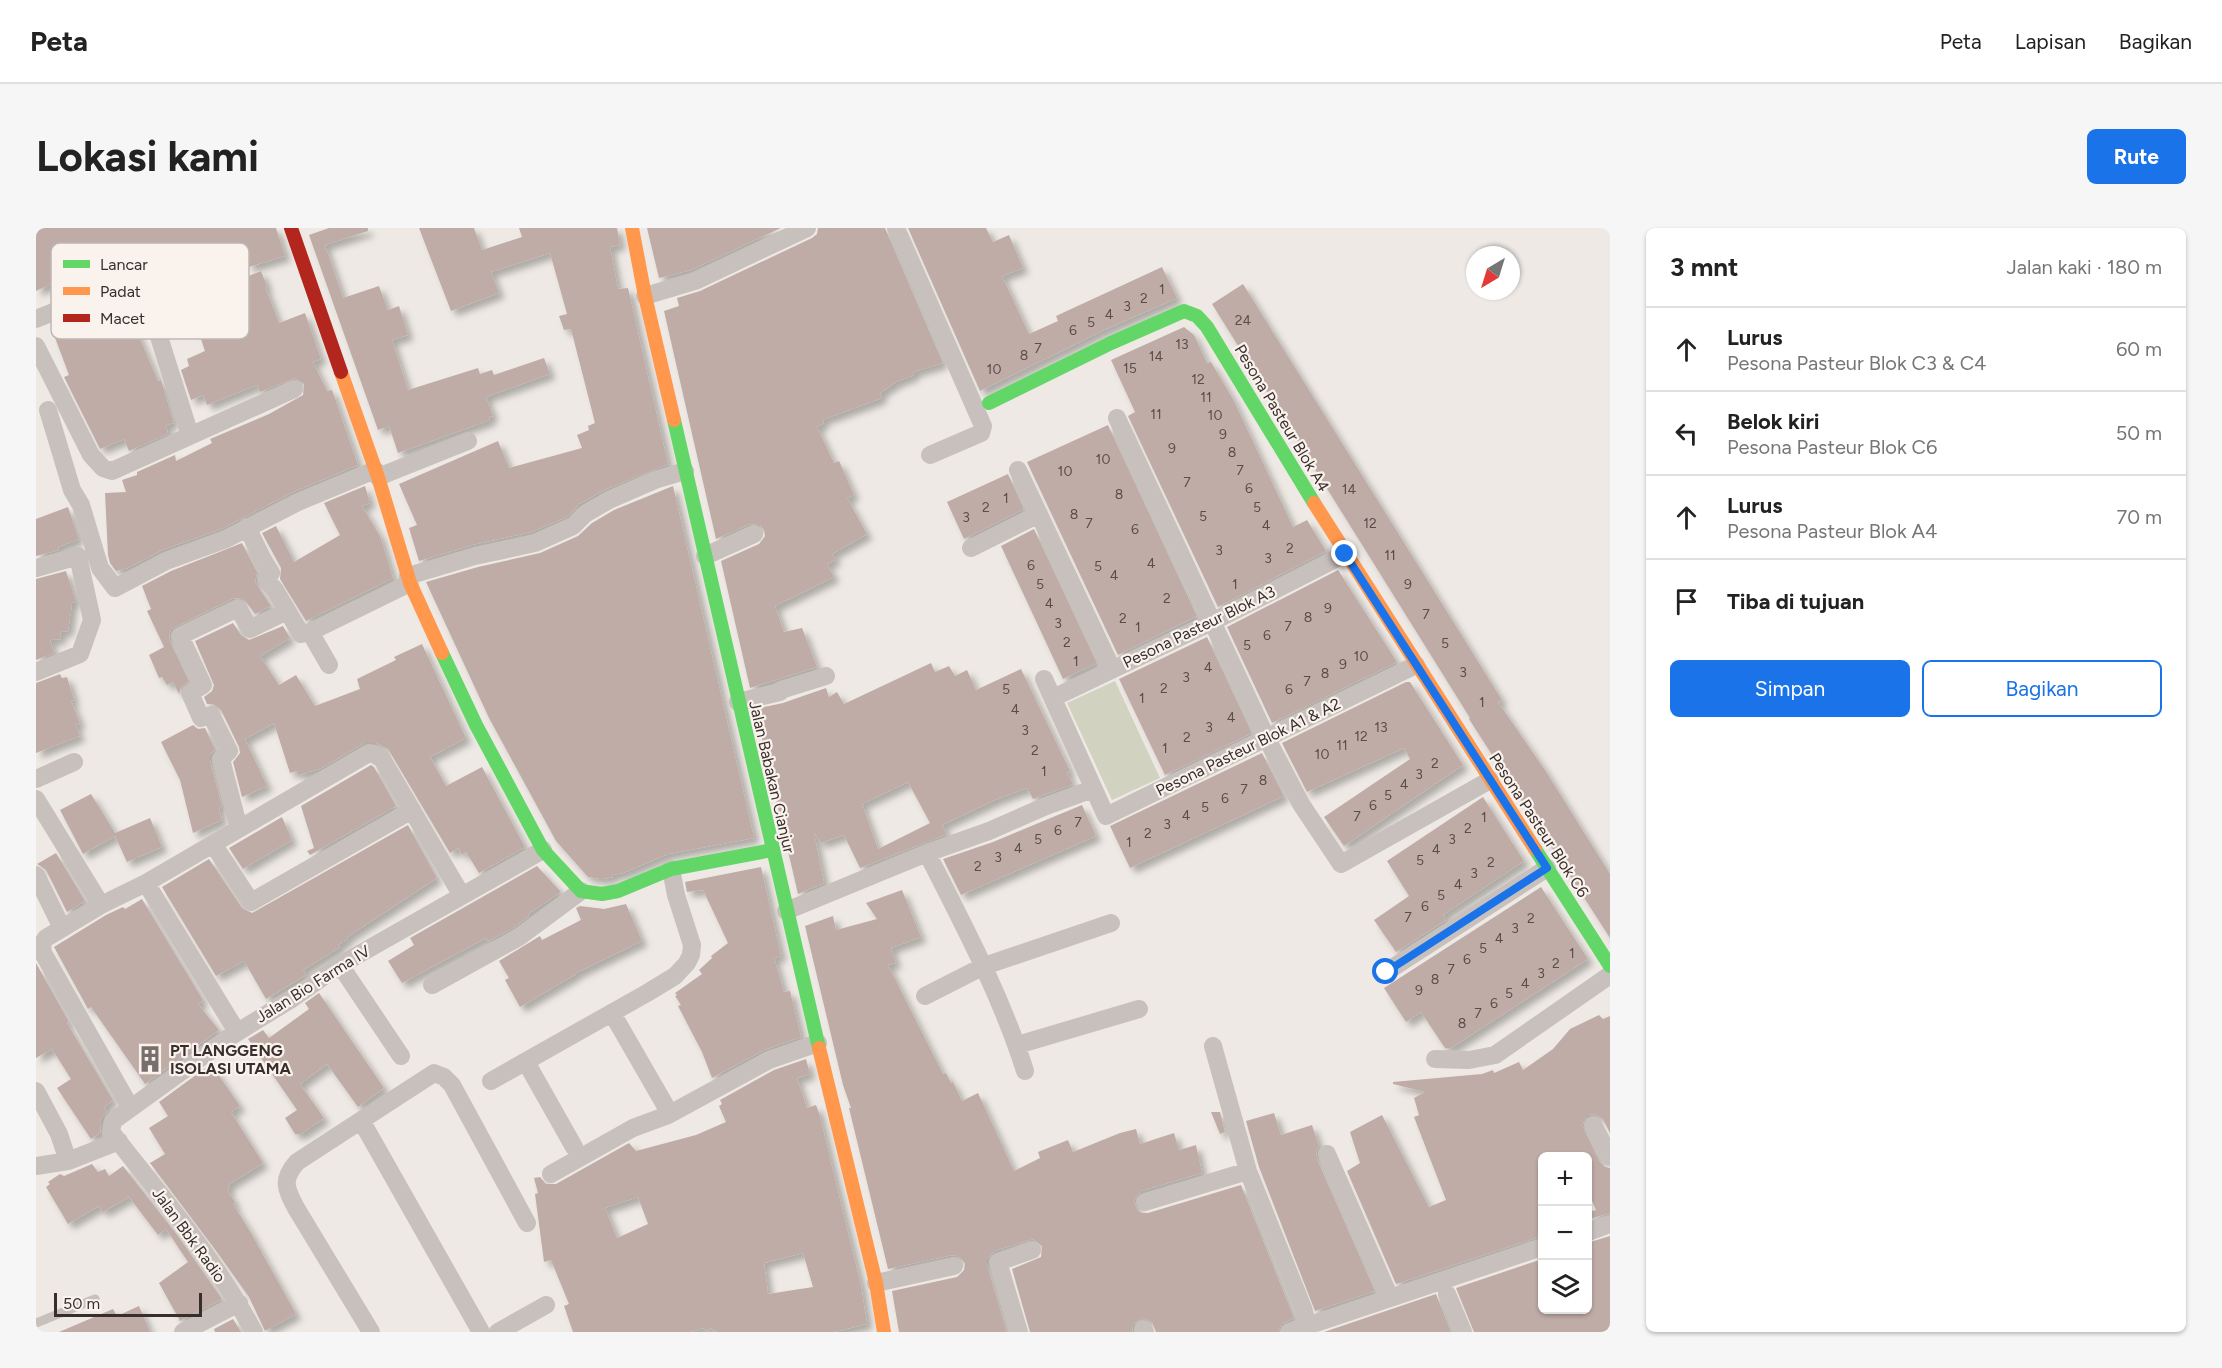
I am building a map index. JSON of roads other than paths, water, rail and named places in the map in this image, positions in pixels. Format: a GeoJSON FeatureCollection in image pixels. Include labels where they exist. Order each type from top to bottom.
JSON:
{"type":"FeatureCollection","features":[{"type":"Feature","properties":{"kind":"street","name":"Jalan Babakan Cianjur"},"geometry":{"type":"LineString","coordinates":[[632,228],[645,296],[786,911],[876,1283],[884,1332]]}},
{"type":"Feature","properties":{"kind":"street"},"geometry":{"type":"LineString","coordinates":[[645,296],[695,281],[807,228]]}},
{"type":"Feature","properties":{"kind":"street"},"geometry":{"type":"LineString","coordinates":[[896,228],[983,426],[981,433],[930,455]]}},
{"type":"Feature","properties":{"kind":"street"},"geometry":{"type":"LineString","coordinates":[[298,230],[377,473],[409,580],[476,725],[543,850],[581,891],[602,894],[618,891],[671,869],[772,850]]}},
{"type":"Feature","properties":{"kind":"street","name":"Pesona Pasteur Blok A4"},"geometry":{"type":"LineString","coordinates":[[989,403],[1111,343],[1184,311],[1197,316],[1207,327],[1345,554],[1459,732]]}},
{"type":"Feature","properties":{"kind":"street"},"geometry":{"type":"LineString","coordinates":[[36,319],[51,313]]}},
{"type":"Feature","properties":{"kind":"street"},"geometry":{"type":"LineString","coordinates":[[160,339],[190,435]]}},
{"type":"Feature","properties":{"kind":"street"},"geometry":{"type":"LineString","coordinates":[[36,346],[49,409],[72,490],[81,505],[100,568],[115,588],[166,561],[226,539],[298,502],[468,441]]}},
{"type":"Feature","properties":{"kind":"street"},"geometry":{"type":"LineString","coordinates":[[49,409],[103,468],[112,471],[294,389]]}},
{"type":"Feature","properties":{"kind":"street"},"geometry":{"type":"LineString","coordinates":[[1117,418],[1214,621],[1267,739],[1300,804],[1341,864],[1490,780]]}},
{"type":"Feature","properties":{"kind":"street"},"geometry":{"type":"LineString","coordinates":[[1018,470],[1112,669]]}},
{"type":"Feature","properties":{"kind":"street"},"geometry":{"type":"LineString","coordinates":[[248,527],[271,573],[266,579],[301,634],[310,632],[409,580],[475,556],[535,543],[573,526],[585,514],[609,500],[655,480],[685,471]]}},
{"type":"Feature","properties":{"kind":"street"},"geometry":{"type":"LineString","coordinates":[[971,548],[1039,514]]}},
{"type":"Feature","properties":{"kind":"street"},"geometry":{"type":"LineString","coordinates":[[705,556],[754,534]]}},
{"type":"Feature","properties":{"kind":"street","name":"Pesona Pasteur Blok A3"},"geometry":{"type":"LineString","coordinates":[[1053,698],[1214,621],[1345,554]]}},
{"type":"Feature","properties":{"kind":"street"},"geometry":{"type":"LineString","coordinates":[[36,568],[78,556],[92,620],[80,654],[36,672]]}},
{"type":"Feature","properties":{"kind":"street"},"geometry":{"type":"LineString","coordinates":[[239,829],[221,759],[229,751],[211,716],[201,718],[190,693],[203,685],[180,636],[238,608],[250,629],[287,611]]}},
{"type":"Feature","properties":{"kind":"street"},"geometry":{"type":"LineString","coordinates":[[310,632],[329,665]]}},
{"type":"Feature","properties":{"kind":"street","name":"Pesona Pasteur Blok A1 & A2"},"geometry":{"type":"LineString","coordinates":[[1093,789],[1106,816],[1416,665]]}},
{"type":"Feature","properties":{"kind":"street"},"geometry":{"type":"LineString","coordinates":[[738,702],[780,692],[826,676]]}},
{"type":"Feature","properties":{"kind":"street"},"geometry":{"type":"LineString","coordinates":[[786,911],[927,853],[1093,789],[1044,679]]}},
{"type":"Feature","properties":{"kind":"street","name":"Pesona Pasteur Blok C6"},"geometry":{"type":"LineString","coordinates":[[1459,732],[1610,966]]}},
{"type":"Feature","properties":{"kind":"street"},"geometry":{"type":"LineString","coordinates":[[130,1107],[43,953],[42,944],[46,938],[101,905],[146,883],[369,753],[382,759],[462,896]]}},
{"type":"Feature","properties":{"kind":"street"},"geometry":{"type":"LineString","coordinates":[[36,779],[74,762]]}},
{"type":"Feature","properties":{"kind":"street"},"geometry":{"type":"LineString","coordinates":[[36,799],[101,905]]}},
{"type":"Feature","properties":{"kind":"street"},"geometry":{"type":"LineString","coordinates":[[213,844],[251,902],[412,810]]}},
{"type":"Feature","properties":{"kind":"street","name":"Jalan Bio Farma IV"},"geometry":{"type":"LineString","coordinates":[[119,1141],[111,1132],[113,1120],[237,1032],[293,998],[340,965],[543,850]]}},
{"type":"Feature","properties":{"kind":"street"},"geometry":{"type":"LineString","coordinates":[[927,853],[984,966],[1017,1045],[1025,1071]]}},
{"type":"Feature","properties":{"kind":"street"},"geometry":{"type":"LineString","coordinates":[[1386,972],[1547,868]]}},
{"type":"Feature","properties":{"kind":"street"},"geometry":{"type":"LineString","coordinates":[[491,1081],[675,976],[687,963],[692,945],[676,895],[671,869]]}},
{"type":"Feature","properties":{"kind":"street"},"geometry":{"type":"LineString","coordinates":[[36,875],[62,928]]}},
{"type":"Feature","properties":{"kind":"street"},"geometry":{"type":"LineString","coordinates":[[146,883],[237,1032]]}},
{"type":"Feature","properties":{"kind":"street"},"geometry":{"type":"LineString","coordinates":[[432,985],[519,937],[581,891]]}},
{"type":"Feature","properties":{"kind":"street"},"geometry":{"type":"LineString","coordinates":[[925,996],[984,966],[1112,923]]}},
{"type":"Feature","properties":{"kind":"street"},"geometry":{"type":"LineString","coordinates":[[340,965],[401,1056]]}},
{"type":"Feature","properties":{"kind":"street"},"geometry":{"type":"LineString","coordinates":[[1435,1059],[1469,1060],[1495,1055],[1610,975]]}},
{"type":"Feature","properties":{"kind":"street"},"geometry":{"type":"LineString","coordinates":[[1017,1045],[1139,1009]]}},
{"type":"Feature","properties":{"kind":"street"},"geometry":{"type":"LineString","coordinates":[[612,1013],[665,1105]]}},
{"type":"Feature","properties":{"kind":"street"},"geometry":{"type":"LineString","coordinates":[[551,1174],[633,1128],[668,1115],[769,1060],[818,1043]]}},
{"type":"Feature","properties":{"kind":"street"},"geometry":{"type":"LineString","coordinates":[[1213,1046],[1248,1171],[1303,1308],[1308,1327]]}},
{"type":"Feature","properties":{"kind":"street"},"geometry":{"type":"LineString","coordinates":[[526,1062],[574,1147]]}},
{"type":"Feature","properties":{"kind":"street"},"geometry":{"type":"LineString","coordinates":[[371,1332],[286,1188],[290,1170],[297,1161],[362,1122],[434,1073],[444,1077],[452,1085],[527,1223]]}},
{"type":"Feature","properties":{"kind":"street"},"geometry":{"type":"LineString","coordinates":[[36,1091],[60,1134],[68,1161]]}},
{"type":"Feature","properties":{"kind":"street"},"geometry":{"type":"LineString","coordinates":[[362,1122],[481,1332]]}},
{"type":"Feature","properties":{"kind":"street"},"geometry":{"type":"LineString","coordinates":[[1593,1125],[1610,1157]]}},
{"type":"Feature","properties":{"kind":"street"},"geometry":{"type":"LineString","coordinates":[[36,1166],[68,1161],[119,1141]]}},
{"type":"Feature","properties":{"kind":"street","name":"Jalan Bbk Radio"},"geometry":{"type":"LineString","coordinates":[[119,1141],[239,1302],[254,1332]]}},
{"type":"Feature","properties":{"kind":"street"},"geometry":{"type":"LineString","coordinates":[[1327,1154],[1390,1298]]}},
{"type":"Feature","properties":{"kind":"street"},"geometry":{"type":"LineString","coordinates":[[1145,1203],[1248,1171]]}},
{"type":"Feature","properties":{"kind":"street"},"geometry":{"type":"LineString","coordinates":[[1592,1230],[1610,1224]]}},
{"type":"Feature","properties":{"kind":"street"},"geometry":{"type":"LineString","coordinates":[[1289,1332],[1538,1248]]}},
{"type":"Feature","properties":{"kind":"street"},"geometry":{"type":"LineString","coordinates":[[1019,1332],[998,1262],[1032,1250]]}},
{"type":"Feature","properties":{"kind":"street"},"geometry":{"type":"LineString","coordinates":[[876,1283],[954,1266]]}},
{"type":"Feature","properties":{"kind":"street"},"geometry":{"type":"LineString","coordinates":[[1447,1294],[1463,1332]]}},
{"type":"Feature","properties":{"kind":"street"},"geometry":{"type":"LineString","coordinates":[[183,1332],[239,1302]]}},
{"type":"Feature","properties":{"kind":"street"},"geometry":{"type":"LineString","coordinates":[[498,1332],[546,1305]]}},
{"type":"Feature","properties":{"kind":"lane"},"geometry":{"type":"LineString","coordinates":[[36,1323],[95,1299]]}},
{"type":"Feature","properties":{"kind":"place","name":"PT LANGGENG ISOLASI UTAMA"},"geometry":{"type":"Point","coordinates":[150,1059]}}]}
